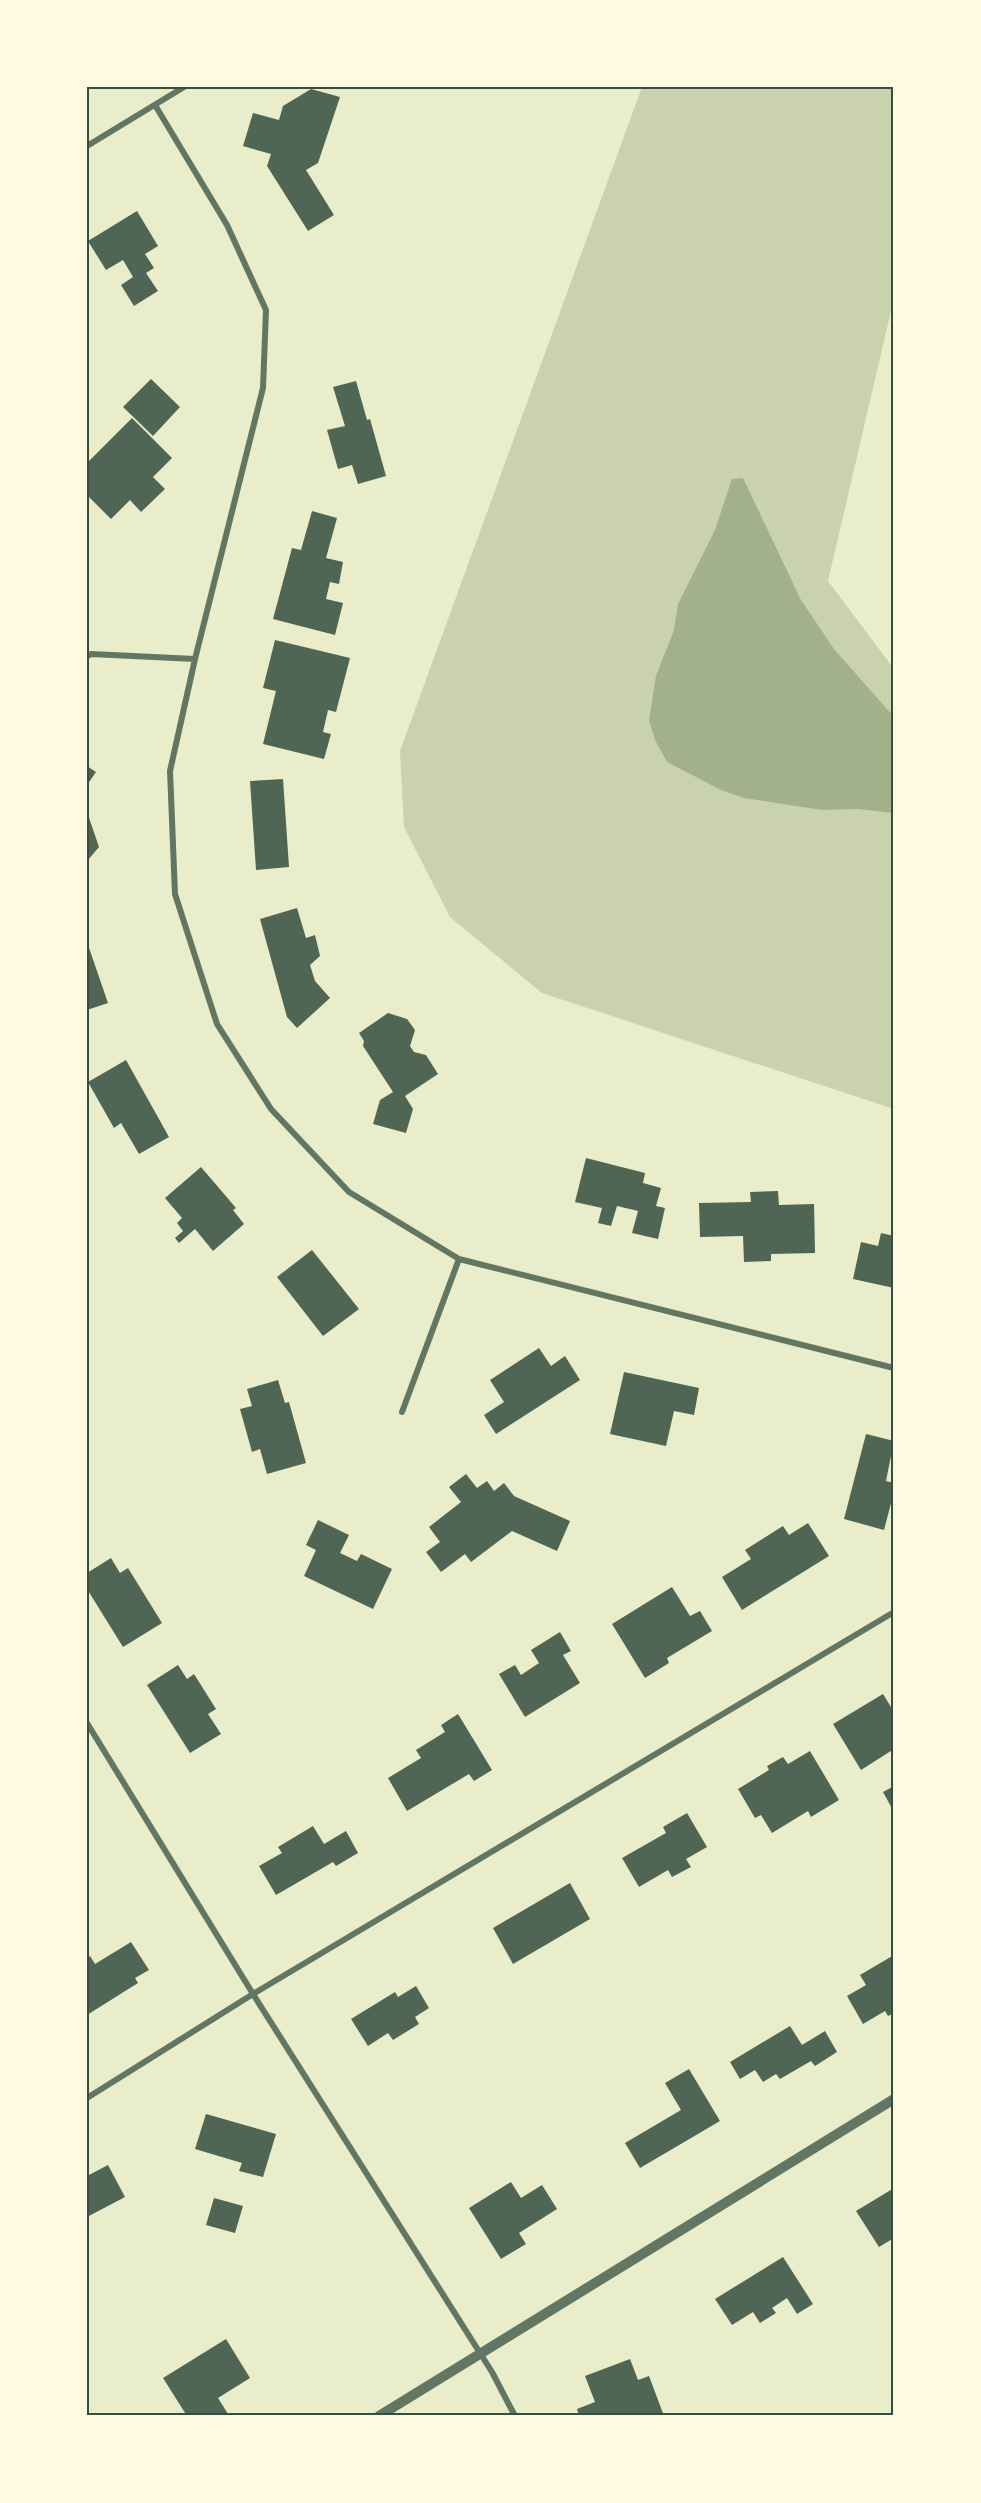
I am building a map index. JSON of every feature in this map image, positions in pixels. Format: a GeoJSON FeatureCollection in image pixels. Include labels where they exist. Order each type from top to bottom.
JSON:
{"type":"FeatureCollection","features":[{"type":"Feature","properties":{"kind":"street"},"geometry":{"type":"LineString","coordinates":[[87,146],[184,87]]}},
{"type":"Feature","properties":{"kind":"street"},"geometry":{"type":"LineString","coordinates":[[155,105],[227,225],[266,310],[263,388],[195,659],[170,771],[175,894],[217,1024],[271,1109],[349,1192],[459,1259],[894,1368]]}},
{"type":"Feature","properties":{"kind":"street"},"geometry":{"type":"LineString","coordinates":[[87,656],[92,654],[195,659]]}},
{"type":"Feature","properties":{"kind":"street"},"geometry":{"type":"LineString","coordinates":[[402,1412],[459,1259]]}},
{"type":"Feature","properties":{"kind":"street"},"geometry":{"type":"LineString","coordinates":[[87,2098],[253,1994],[894,1612]]}},
{"type":"Feature","properties":{"kind":"street"},"geometry":{"type":"LineString","coordinates":[[87,1723],[253,1994],[480,2354],[515,2416]]}},
{"type":"Feature","properties":{"kind":"street"},"geometry":{"type":"LineString","coordinates":[[379,2416],[894,2099]]}},
{"type":"Feature","properties":{"kind":"shaded area"},"geometry":{"type":"Polygon","coordinates":[[[642,87],[894,87],[894,298],[828,581],[894,669],[894,1109],[542,993],[450,917],[404,827],[400,751],[642,87]]]}},
{"type":"Feature","properties":{"kind":"shaded area"},"geometry":{"type":"Polygon","coordinates":[[[743,478],[801,600],[834,649],[894,717],[894,813],[858,809],[822,810],[744,798],[721,790],[667,762],[655,740],[649,720],[656,676],[674,630],[678,604],[715,530],[732,479],[743,478]]]}},
{"type":"Feature","properties":{"kind":"building"},"geometry":{"type":"Polygon","coordinates":[[[311,89],[340,97],[318,163],[306,170],[334,215],[308,231],[267,166],[271,154],[243,146],[253,113],[279,120],[283,106],[311,89]]]}},
{"type":"Feature","properties":{"kind":"building"},"geometry":{"type":"Polygon","coordinates":[[[137,211],[158,246],[145,254],[154,268],[146,273],[158,291],[134,306],[121,285],[133,277],[123,260],[106,270],[88,241],[137,211]]]}},
{"type":"Feature","properties":{"kind":"building"},"geometry":{"type":"Polygon","coordinates":[[[151,379],[180,407],[153,436],[123,407],[151,379]]]}},
{"type":"Feature","properties":{"kind":"building"},"geometry":{"type":"Polygon","coordinates":[[[356,381],[367,420],[370,419],[386,476],[358,484],[352,465],[338,469],[327,430],[345,426],[333,387],[356,381]]]}},
{"type":"Feature","properties":{"kind":"building"},"geometry":{"type":"Polygon","coordinates":[[[132,418],[172,458],[153,477],[165,489],[141,512],[130,500],[111,519],[87,495],[87,463],[132,418]]]}},
{"type":"Feature","properties":{"kind":"building"},"geometry":{"type":"Polygon","coordinates":[[[312,511],[337,518],[326,558],[343,562],[339,584],[330,582],[326,599],[343,603],[335,635],[273,619],[292,548],[301,550],[312,511]]]}},
{"type":"Feature","properties":{"kind":"building"},"geometry":{"type":"Polygon","coordinates":[[[275,640],[350,658],[336,712],[328,710],[323,732],[331,734],[324,759],[263,744],[276,691],[263,688],[275,640]]]}},
{"type":"Feature","properties":{"kind":"building"},"geometry":{"type":"Polygon","coordinates":[[[87,766],[96,772],[87,785],[87,766]]]}},
{"type":"Feature","properties":{"kind":"building"},"geometry":{"type":"Polygon","coordinates":[[[283,779],[289,867],[256,870],[250,781],[283,779]]]}},
{"type":"Feature","properties":{"kind":"building"},"geometry":{"type":"Polygon","coordinates":[[[87,812],[99,847],[87,861],[87,812]]]}},
{"type":"Feature","properties":{"kind":"building"},"geometry":{"type":"Polygon","coordinates":[[[297,908],[306,938],[315,935],[320,956],[310,965],[315,981],[330,998],[297,1028],[287,1017],[260,919],[297,908]]]}},
{"type":"Feature","properties":{"kind":"building"},"geometry":{"type":"Polygon","coordinates":[[[87,942],[108,1003],[87,1010],[87,942]]]}},
{"type":"Feature","properties":{"kind":"building"},"geometry":{"type":"Polygon","coordinates":[[[388,1013],[407,1019],[415,1030],[410,1046],[414,1052],[426,1055],[438,1074],[405,1096],[413,1109],[406,1133],[373,1124],[380,1100],[393,1092],[363,1046],[364,1041],[359,1033],[388,1013]]]}},
{"type":"Feature","properties":{"kind":"building"},"geometry":{"type":"Polygon","coordinates":[[[126,1060],[169,1137],[139,1154],[121,1123],[114,1128],[88,1082],[126,1060]]]}},
{"type":"Feature","properties":{"kind":"building"},"geometry":{"type":"Polygon","coordinates":[[[586,1158],[645,1173],[643,1183],[661,1188],[656,1206],[665,1208],[658,1239],[632,1233],[638,1211],[617,1206],[611,1226],[598,1223],[602,1208],[575,1202],[586,1158]]]}},
{"type":"Feature","properties":{"kind":"building"},"geometry":{"type":"Polygon","coordinates":[[[201,1167],[236,1208],[233,1210],[244,1224],[213,1251],[195,1229],[179,1243],[175,1238],[183,1231],[177,1223],[182,1218],[165,1198],[201,1167]]]}},
{"type":"Feature","properties":{"kind":"building"},"geometry":{"type":"Polygon","coordinates":[[[778,1191],[779,1205],[814,1204],[815,1253],[771,1254],[771,1261],[744,1262],[743,1236],[700,1237],[699,1203],[751,1202],[750,1192],[778,1191]]]}},
{"type":"Feature","properties":{"kind":"building"},"geometry":{"type":"Polygon","coordinates":[[[881,1233],[894,1236],[894,1288],[853,1279],[861,1242],[878,1246],[881,1233]]]}},
{"type":"Feature","properties":{"kind":"building"},"geometry":{"type":"Polygon","coordinates":[[[312,1250],[359,1309],[323,1336],[277,1277],[312,1250]]]}},
{"type":"Feature","properties":{"kind":"building"},"geometry":{"type":"Polygon","coordinates":[[[539,1348],[551,1366],[565,1356],[580,1380],[496,1434],[484,1415],[504,1402],[490,1380],[539,1348]]]}},
{"type":"Feature","properties":{"kind":"building"},"geometry":{"type":"Polygon","coordinates":[[[624,1372],[699,1388],[694,1415],[674,1411],[666,1446],[610,1434],[624,1372]]]}},
{"type":"Feature","properties":{"kind":"building"},"geometry":{"type":"Polygon","coordinates":[[[278,1380],[285,1403],[289,1402],[306,1463],[267,1474],[260,1449],[252,1452],[240,1409],[252,1406],[247,1389],[278,1380]]]}},
{"type":"Feature","properties":{"kind":"building"},"geometry":{"type":"Polygon","coordinates":[[[866,1434],[894,1441],[886,1481],[894,1483],[894,1492],[884,1530],[844,1519],[866,1434]]]}},
{"type":"Feature","properties":{"kind":"building"},"geometry":{"type":"Polygon","coordinates":[[[466,1474],[477,1488],[487,1481],[494,1491],[504,1483],[514,1496],[570,1521],[557,1551],[512,1531],[471,1562],[465,1554],[441,1572],[426,1552],[440,1542],[429,1527],[461,1502],[449,1487],[466,1474]]]}},
{"type":"Feature","properties":{"kind":"building"},"geometry":{"type":"Polygon","coordinates":[[[318,1520],[349,1535],[340,1553],[357,1561],[361,1554],[392,1569],[373,1609],[304,1576],[316,1550],[306,1545],[318,1520]]]}},
{"type":"Feature","properties":{"kind":"building"},"geometry":{"type":"Polygon","coordinates":[[[808,1523],[829,1556],[742,1610],[722,1577],[751,1559],[745,1550],[783,1526],[789,1535],[808,1523]]]}},
{"type":"Feature","properties":{"kind":"building"},"geometry":{"type":"Polygon","coordinates":[[[111,1558],[120,1573],[128,1568],[162,1623],[123,1647],[87,1589],[87,1573],[111,1558]]]}},
{"type":"Feature","properties":{"kind":"building"},"geometry":{"type":"Polygon","coordinates":[[[672,1587],[690,1616],[700,1611],[712,1631],[667,1658],[669,1663],[645,1678],[612,1624],[672,1587]]]}},
{"type":"Feature","properties":{"kind":"building"},"geometry":{"type":"Polygon","coordinates":[[[560,1632],[571,1651],[563,1655],[580,1683],[525,1717],[499,1674],[515,1665],[521,1675],[539,1663],[531,1650],[560,1632]]]}},
{"type":"Feature","properties":{"kind":"building"},"geometry":{"type":"Polygon","coordinates":[[[178,1665],[187,1679],[194,1674],[216,1709],[208,1714],[221,1734],[190,1753],[147,1685],[178,1665]]]}},
{"type":"Feature","properties":{"kind":"building"},"geometry":{"type":"Polygon","coordinates":[[[883,1694],[894,1712],[894,1749],[861,1770],[833,1724],[883,1694]]]}},
{"type":"Feature","properties":{"kind":"building"},"geometry":{"type":"Polygon","coordinates":[[[458,1714],[492,1770],[474,1781],[469,1774],[407,1811],[388,1778],[421,1758],[416,1750],[445,1732],[441,1725],[458,1714]]]}},
{"type":"Feature","properties":{"kind":"building"},"geometry":{"type":"Polygon","coordinates":[[[810,1751],[839,1800],[811,1817],[808,1811],[772,1833],[761,1815],[755,1818],[738,1789],[769,1770],[767,1766],[783,1757],[788,1764],[810,1751]]]}},
{"type":"Feature","properties":{"kind":"building"},"geometry":{"type":"Polygon","coordinates":[[[894,1786],[894,1812],[883,1792],[894,1786]]]}},
{"type":"Feature","properties":{"kind":"building"},"geometry":{"type":"Polygon","coordinates":[[[687,1813],[707,1847],[686,1859],[691,1867],[672,1877],[668,1870],[639,1887],[622,1858],[666,1833],[663,1827],[687,1813]]]}},
{"type":"Feature","properties":{"kind":"building"},"geometry":{"type":"Polygon","coordinates":[[[313,1826],[324,1844],[346,1831],[358,1853],[336,1866],[333,1862],[276,1895],[259,1866],[282,1853],[278,1847],[313,1826]]]}},
{"type":"Feature","properties":{"kind":"building"},"geometry":{"type":"Polygon","coordinates":[[[570,1883],[590,1919],[513,1964],[493,1928],[570,1883]]]}},
{"type":"Feature","properties":{"kind":"building"},"geometry":{"type":"Polygon","coordinates":[[[131,1942],[149,1970],[135,1978],[138,1983],[87,2015],[87,1958],[90,1956],[95,1964],[131,1942]]]}},
{"type":"Feature","properties":{"kind":"building"},"geometry":{"type":"Polygon","coordinates":[[[894,1955],[894,2013],[888,2016],[885,2011],[863,2024],[847,1996],[866,1985],[860,1975],[894,1955]]]}},
{"type":"Feature","properties":{"kind":"building"},"geometry":{"type":"Polygon","coordinates":[[[416,1986],[429,2008],[415,2017],[419,2024],[393,2040],[388,2033],[368,2046],[351,2019],[395,1992],[398,1997],[416,1986]]]}},
{"type":"Feature","properties":{"kind":"building"},"geometry":{"type":"Polygon","coordinates":[[[790,2026],[802,2045],[825,2031],[837,2052],[815,2066],[811,2061],[780,2079],[776,2074],[763,2082],[755,2070],[740,2079],[730,2062],[790,2026]]]}},
{"type":"Feature","properties":{"kind":"building"},"geometry":{"type":"Polygon","coordinates":[[[689,2069],[720,2121],[640,2168],[625,2143],[681,2110],[665,2083],[689,2069]]]}},
{"type":"Feature","properties":{"kind":"building"},"geometry":{"type":"Polygon","coordinates":[[[206,2114],[276,2134],[263,2177],[239,2171],[242,2163],[195,2149],[206,2114]]]}},
{"type":"Feature","properties":{"kind":"building"},"geometry":{"type":"Polygon","coordinates":[[[108,2165],[125,2197],[87,2217],[87,2176],[108,2165]]]}},
{"type":"Feature","properties":{"kind":"building"},"geometry":{"type":"Polygon","coordinates":[[[511,2182],[521,2198],[542,2185],[557,2209],[519,2233],[526,2244],[501,2259],[469,2208],[511,2182]]]}},
{"type":"Feature","properties":{"kind":"building"},"geometry":{"type":"Polygon","coordinates":[[[894,2188],[894,2238],[879,2247],[856,2211],[894,2188]]]}},
{"type":"Feature","properties":{"kind":"building"},"geometry":{"type":"Polygon","coordinates":[[[214,2198],[243,2206],[235,2233],[206,2225],[214,2198]]]}},
{"type":"Feature","properties":{"kind":"building"},"geometry":{"type":"Polygon","coordinates":[[[783,2257],[813,2304],[797,2314],[787,2298],[772,2308],[776,2313],[760,2323],[753,2312],[732,2325],[715,2299],[783,2257]]]}},
{"type":"Feature","properties":{"kind":"building"},"geometry":{"type":"Polygon","coordinates":[[[226,2339],[250,2378],[218,2398],[228,2414],[225,2416],[187,2416],[163,2378],[226,2339]]]}},
{"type":"Feature","properties":{"kind":"building"},"geometry":{"type":"Polygon","coordinates":[[[630,2359],[638,2380],[649,2376],[664,2416],[579,2416],[577,2409],[595,2402],[585,2376],[630,2359]]]}}]}
